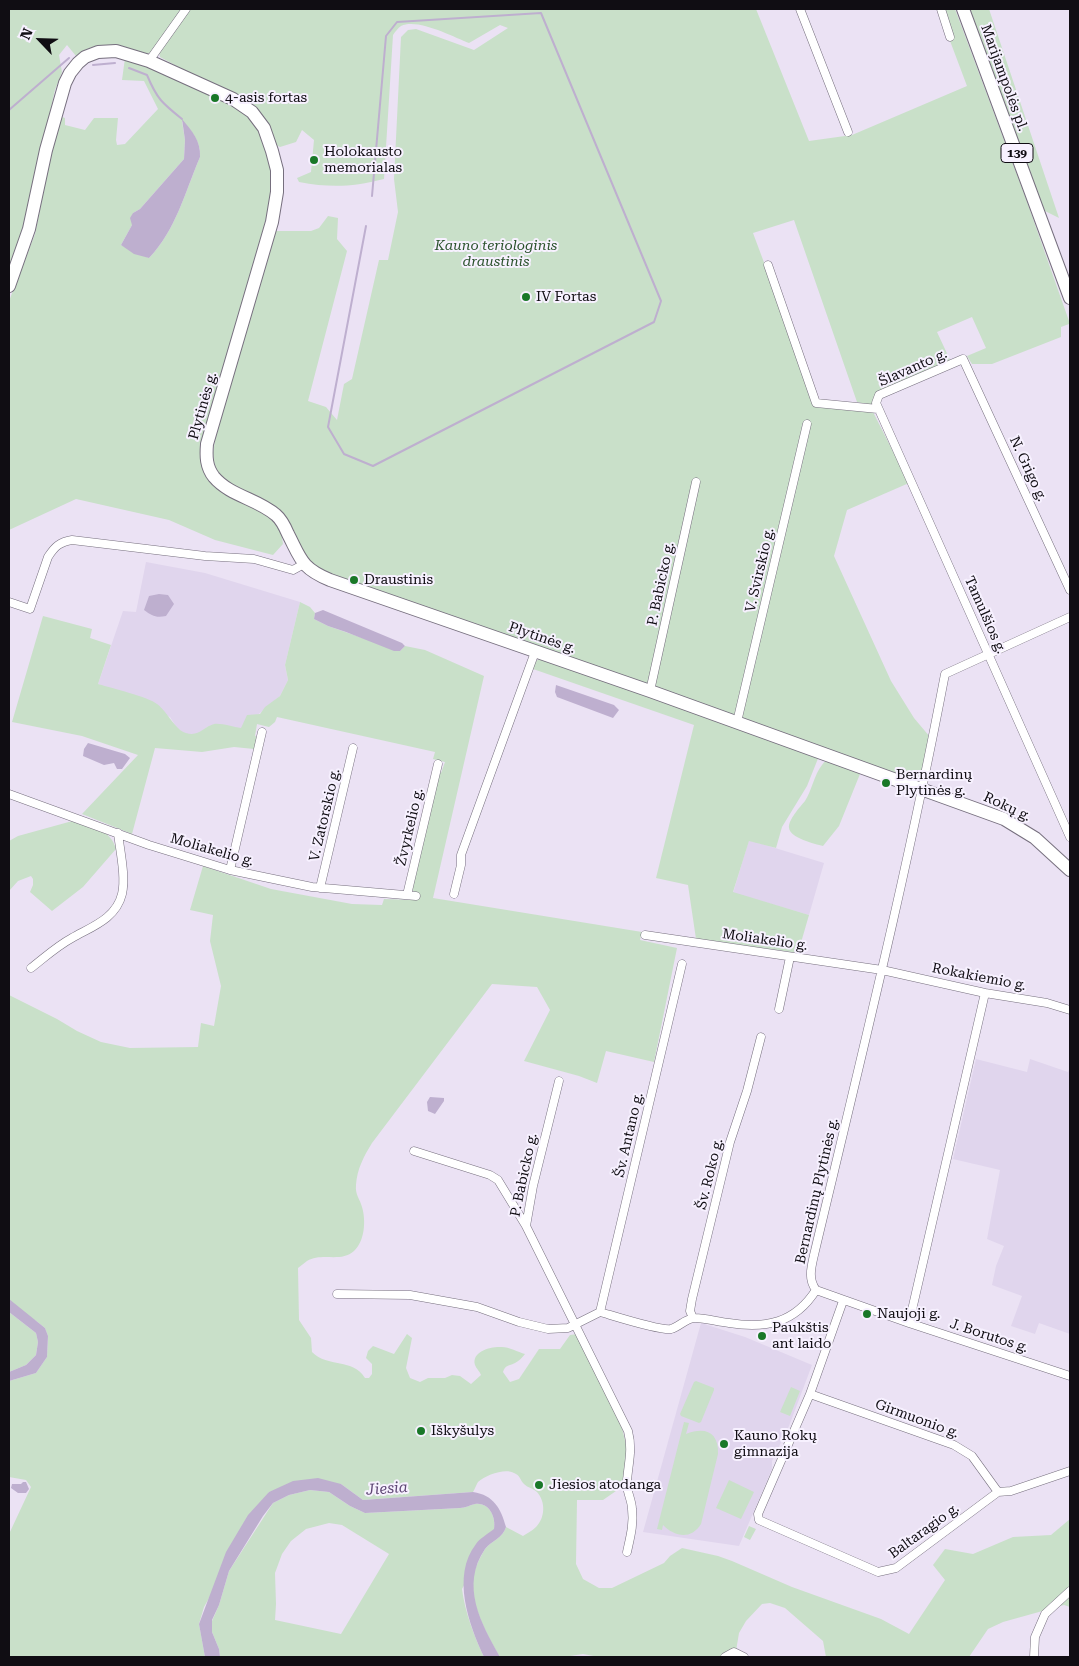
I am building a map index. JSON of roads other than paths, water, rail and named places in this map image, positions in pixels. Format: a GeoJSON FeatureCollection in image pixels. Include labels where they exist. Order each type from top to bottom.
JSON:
{"type":"FeatureCollection","features":[{"type":"Feature","properties":{"kind":"main road","name":"Marijampolės pl."},"geometry":{"type":"LineString","coordinates":[[963,9],[1070,298]]}},
{"type":"Feature","properties":{"kind":"main road","name":"Plytinės g."},"geometry":{"type":"LineString","coordinates":[[9,286],[29,229],[59,100],[70,73],[85,57],[107,50],[126,53],[149,61],[243,105],[261,124],[272,151],[277,170],[276,204],[207,444],[206,459],[210,470],[219,482],[230,490],[268,509],[280,519],[304,564],[313,572],[330,580],[650,691],[922,789]]}},
{"type":"Feature","properties":{"kind":"main road","name":"Rokų g."},"geometry":{"type":"LineString","coordinates":[[922,789],[1004,819],[1035,838],[1070,870]]}},
{"type":"Feature","properties":{"kind":"street"},"geometry":{"type":"LineString","coordinates":[[149,61],[186,9]]}},
{"type":"Feature","properties":{"kind":"street"},"geometry":{"type":"LineString","coordinates":[[800,9],[848,132]]}},
{"type":"Feature","properties":{"kind":"street"},"geometry":{"type":"LineString","coordinates":[[941,9],[950,37]]}},
{"type":"Feature","properties":{"kind":"street"},"geometry":{"type":"LineString","coordinates":[[768,265],[816,403],[877,406]]}},
{"type":"Feature","properties":{"kind":"street","name":"Šlavanto g."},"geometry":{"type":"LineString","coordinates":[[877,406],[879,395],[964,359]]}},
{"type":"Feature","properties":{"kind":"street","name":"N. Grigo g."},"geometry":{"type":"LineString","coordinates":[[964,359],[1070,590]]}},
{"type":"Feature","properties":{"kind":"street","name":"Tamulšios g."},"geometry":{"type":"LineString","coordinates":[[877,406],[1070,836]]}},
{"type":"Feature","properties":{"kind":"street","name":"V. Svirskio g."},"geometry":{"type":"LineString","coordinates":[[737,722],[807,424]]}},
{"type":"Feature","properties":{"kind":"street","name":"P. Babicko g."},"geometry":{"type":"LineString","coordinates":[[650,691],[696,482]]}},
{"type":"Feature","properties":{"kind":"street"},"geometry":{"type":"LineString","coordinates":[[9,602],[30,609],[48,557],[57,545],[63,541],[82,540],[120,547],[254,559],[294,570],[304,564]]}},
{"type":"Feature","properties":{"kind":"street","name":"Bernardinų Plytinės g."},"geometry":{"type":"LineString","coordinates":[[816,1290],[811,1281],[810,1274],[882,970],[945,674],[1070,617]]}},
{"type":"Feature","properties":{"kind":"street"},"geometry":{"type":"LineString","coordinates":[[454,894],[461,865],[461,856],[535,652]]}},
{"type":"Feature","properties":{"kind":"street"},"geometry":{"type":"LineString","coordinates":[[230,870],[262,732]]}},
{"type":"Feature","properties":{"kind":"street","name":"V. Zatorskio g."},"geometry":{"type":"LineString","coordinates":[[320,888],[353,748]]}},
{"type":"Feature","properties":{"kind":"street","name":"Žvyrkelio g."},"geometry":{"type":"LineString","coordinates":[[412,896],[438,764]]}},
{"type":"Feature","properties":{"kind":"street","name":"Moliakelio g."},"geometry":{"type":"LineString","coordinates":[[9,794],[149,845],[230,870],[289,884],[412,896]]}},
{"type":"Feature","properties":{"kind":"street"},"geometry":{"type":"LineString","coordinates":[[31,968],[72,938],[97,925],[111,914],[118,905],[123,886],[118,833]]}},
{"type":"Feature","properties":{"kind":"street","name":"Moliakelio g."},"geometry":{"type":"LineString","coordinates":[[645,935],[882,970]]}},
{"type":"Feature","properties":{"kind":"street"},"geometry":{"type":"LineString","coordinates":[[779,1009],[790,957]]}},
{"type":"Feature","properties":{"kind":"street","name":"Šv. Antano g."},"geometry":{"type":"LineString","coordinates":[[600,1312],[682,964]]}},
{"type":"Feature","properties":{"kind":"street","name":"Rokakiemio g."},"geometry":{"type":"LineString","coordinates":[[882,970],[1047,1003],[1070,1010]]}},
{"type":"Feature","properties":{"kind":"street"},"geometry":{"type":"LineString","coordinates":[[909,1323],[985,992]]}},
{"type":"Feature","properties":{"kind":"street","name":"Šv. Roko g."},"geometry":{"type":"LineString","coordinates":[[693,1318],[690,1311],[692,1299],[730,1142],[747,1091],[761,1037]]}},
{"type":"Feature","properties":{"kind":"street","name":"P. Babicko g."},"geometry":{"type":"LineString","coordinates":[[559,1082],[533,1186],[526,1226],[628,1431],[631,1444],[626,1484],[632,1507],[632,1517],[627,1552]]}},
{"type":"Feature","properties":{"kind":"street"},"geometry":{"type":"LineString","coordinates":[[414,1151],[490,1175],[498,1180],[526,1226]]}},
{"type":"Feature","properties":{"kind":"street"},"geometry":{"type":"LineString","coordinates":[[337,1294],[410,1295],[478,1307],[519,1322],[548,1329],[568,1328],[600,1312],[658,1328],[670,1329],[693,1318],[738,1325],[772,1323],[797,1313],[805,1306],[816,1290]]}},
{"type":"Feature","properties":{"kind":"street","name":"J. Borutos g."},"geometry":{"type":"LineString","coordinates":[[816,1290],[1070,1376]]}},
{"type":"Feature","properties":{"kind":"street"},"geometry":{"type":"LineString","coordinates":[[810,1394],[844,1301]]}},
{"type":"Feature","properties":{"kind":"street","name":"Girmuonio g."},"geometry":{"type":"LineString","coordinates":[[810,1394],[954,1445],[972,1456],[998,1492]]}},
{"type":"Feature","properties":{"kind":"street","name":"Baltaragio g."},"geometry":{"type":"LineString","coordinates":[[810,1394],[757,1518],[762,1522],[878,1572],[896,1568],[998,1492],[1011,1491],[1070,1471]]}},
{"type":"Feature","properties":{"kind":"street"},"geometry":{"type":"LineString","coordinates":[[1034,1657],[1035,1637],[1045,1614],[1070,1591]]}},
{"type":"Feature","properties":{"kind":"street"},"geometry":{"type":"LineString","coordinates":[[725,1657],[734,1652],[744,1657]]}},
{"type":"Feature","properties":{"kind":"waterway"},"geometry":{"type":"LineString","coordinates":[[366,226],[328,427],[344,454],[373,466],[654,322],[661,301],[541,13],[397,22],[386,36],[372,196]]}},
{"type":"Feature","properties":{"kind":"waterway"},"geometry":{"type":"LineString","coordinates":[[9,110],[69,58]]}},
{"type":"Feature","properties":{"kind":"waterway"},"geometry":{"type":"LineString","coordinates":[[93,65],[115,63]]}},
{"type":"Feature","properties":{"kind":"waterway"},"geometry":{"type":"LineString","coordinates":[[129,68],[147,75],[161,100],[182,119]]}},
{"type":"Feature","properties":{"kind":"place","name":"4-asis fortas"},"geometry":{"type":"Point","coordinates":[215,98]}},
{"type":"Feature","properties":{"kind":"place","name":"Holokausto memorialas"},"geometry":{"type":"Point","coordinates":[314,160]}},
{"type":"Feature","properties":{"kind":"place","name":"IV Fortas"},"geometry":{"type":"Point","coordinates":[526,297]}},
{"type":"Feature","properties":{"kind":"place","name":"Draustinis"},"geometry":{"type":"Point","coordinates":[354,580]}},
{"type":"Feature","properties":{"kind":"place","name":"Bernardinų Plytinės g."},"geometry":{"type":"Point","coordinates":[886,783]}},
{"type":"Feature","properties":{"kind":"place","name":"Naujoji g."},"geometry":{"type":"Point","coordinates":[867,1314]}},
{"type":"Feature","properties":{"kind":"place","name":"Paukštis ant laido"},"geometry":{"type":"Point","coordinates":[762,1336]}},
{"type":"Feature","properties":{"kind":"place","name":"Iškyšulys"},"geometry":{"type":"Point","coordinates":[421,1431]}},
{"type":"Feature","properties":{"kind":"place","name":"Kauno Rokų gimnazija"},"geometry":{"type":"Point","coordinates":[724,1444]}},
{"type":"Feature","properties":{"kind":"place","name":"Jiesios atodanga"},"geometry":{"type":"Point","coordinates":[539,1485]}},
{"type":"Feature","properties":{"kind":"park label","name":"Kauno teriologinis draustinis"},"geometry":{"type":"Point","coordinates":[496,254]}},
{"type":"Feature","properties":{"kind":"water label","name":"Jiesia"},"geometry":{"type":"Point","coordinates":[387,1489]}}]}
